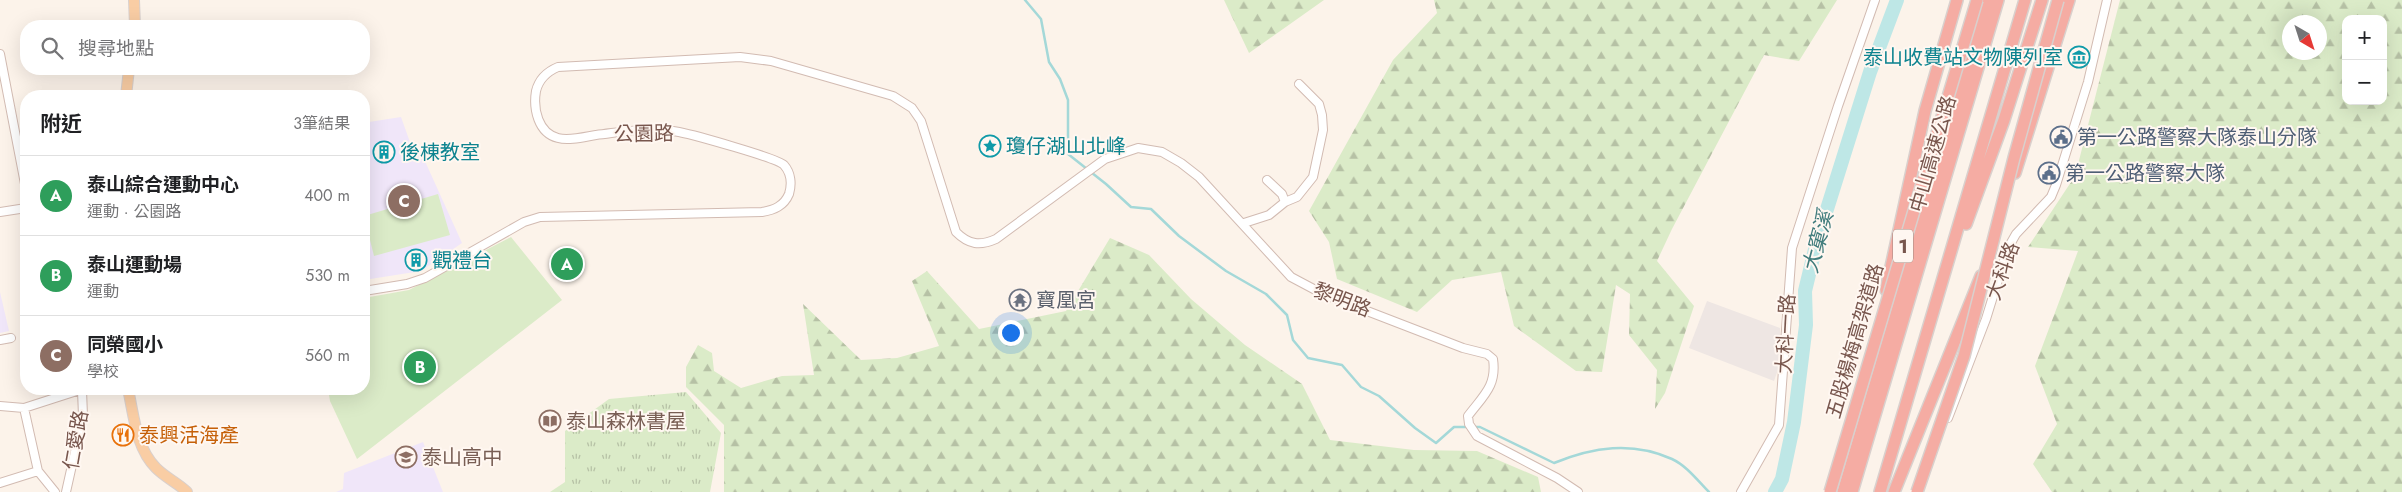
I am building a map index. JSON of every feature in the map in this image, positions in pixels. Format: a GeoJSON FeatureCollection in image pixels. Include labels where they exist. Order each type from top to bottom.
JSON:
{"type":"FeatureCollection","features":[{"type":"Feature","properties":{"kind":"highway"},"geometry":{"type":"LineString","coordinates":[[1855,449],[1904,204],[1925,112],[1957,0]]}},
{"type":"Feature","properties":{"kind":"highway","name":"五股楊梅高架道路"},"geometry":{"type":"LineString","coordinates":[[1830,492],[1977,0]]}},
{"type":"Feature","properties":{"kind":"highway"},"geometry":{"type":"LineString","coordinates":[[1842,492],[1989,0]]}},
{"type":"Feature","properties":{"kind":"highway","name":"中山高速公路"},"geometry":{"type":"LineString","coordinates":[[1852,492],[1998,0]]}},
{"type":"Feature","properties":{"kind":"highway"},"geometry":{"type":"LineString","coordinates":[[1880,492],[2025,0]]}},
{"type":"Feature","properties":{"kind":"highway"},"geometry":{"type":"LineString","coordinates":[[1940,288],[1975,202],[2004,120],[2042,0]]}},
{"type":"Feature","properties":{"kind":"highway"},"geometry":{"type":"LineString","coordinates":[[1917,492],[1964,356],[2014,158],[2058,0]]}},
{"type":"Feature","properties":{"kind":"highway"},"geometry":{"type":"LineString","coordinates":[[1894,492],[1993,244],[2069,0]]}},
{"type":"Feature","properties":{"kind":"main road"},"geometry":{"type":"LineString","coordinates":[[134,0],[134,20]]}},
{"type":"Feature","properties":{"kind":"main road"},"geometry":{"type":"LineString","coordinates":[[127,90],[128,75]]}},
{"type":"Feature","properties":{"kind":"main road"},"geometry":{"type":"LineString","coordinates":[[129,395],[136,430],[146,454],[161,473],[187,492]]}},
{"type":"Feature","properties":{"kind":"street","name":"大科一路"},"geometry":{"type":"LineString","coordinates":[[1742,492],[1780,425],[1792,248],[1832,123],[1875,0]]}},
{"type":"Feature","properties":{"kind":"street","name":"大科路"},"geometry":{"type":"LineString","coordinates":[[1921,492],[1986,319],[2008,248],[2016,234],[2047,202],[2056,185],[2088,82],[2108,0]]}},
{"type":"Feature","properties":{"kind":"street"},"geometry":{"type":"LineString","coordinates":[[0,54],[20,158]]}},
{"type":"Feature","properties":{"kind":"street","name":"公園路"},"geometry":{"type":"LineString","coordinates":[[370,290],[408,284],[425,278],[524,222],[540,217],[762,212],[772,210],[785,202],[788,195],[790,178],[784,165],[770,157],[678,132],[636,130],[568,139],[551,136],[538,122],[536,93],[543,76],[558,67],[708,58],[740,58],[771,61],[893,96],[912,108],[924,130],[956,232],[962,238],[976,244],[984,244],[996,239],[1052,198]]}},
{"type":"Feature","properties":{"kind":"street"},"geometry":{"type":"LineString","coordinates":[[1244,223],[1269,215],[1285,202],[1297,197],[1313,177],[1323,130],[1319,104],[1299,84]]}},
{"type":"Feature","properties":{"kind":"street","name":"黎明路"},"geometry":{"type":"LineString","coordinates":[[1052,198],[1105,159],[1138,148],[1162,152],[1191,169],[1244,223],[1280,267],[1306,286],[1463,348],[1487,354],[1493,359],[1495,375],[1493,382],[1468,416],[1471,427],[1483,440],[1557,478],[1578,492]]}},
{"type":"Feature","properties":{"kind":"street"},"geometry":{"type":"LineString","coordinates":[[1267,180],[1282,194],[1285,202]]}},
{"type":"Feature","properties":{"kind":"street"},"geometry":{"type":"LineString","coordinates":[[0,212],[20,209]]}},
{"type":"Feature","properties":{"kind":"street"},"geometry":{"type":"LineString","coordinates":[[0,340],[11,338]]}},
{"type":"Feature","properties":{"kind":"street"},"geometry":{"type":"LineString","coordinates":[[0,406],[24,408],[64,395]]}},
{"type":"Feature","properties":{"kind":"street","name":"仁愛路"},"geometry":{"type":"LineString","coordinates":[[66,492],[83,416],[83,395]]}},
{"type":"Feature","properties":{"kind":"street"},"geometry":{"type":"LineString","coordinates":[[24,408],[38,471],[55,492]]}},
{"type":"Feature","properties":{"kind":"street"},"geometry":{"type":"LineString","coordinates":[[0,483],[38,471]]}},
{"type":"Feature","properties":{"kind":"shaded area"},"geometry":{"type":"Polygon","coordinates":[[[401,117],[411,145],[424,159],[462,243],[421,271],[370,279],[370,122],[401,117]]]}},
{"type":"Feature","properties":{"kind":"shaded area"},"geometry":{"type":"Polygon","coordinates":[[[0,292],[9,331],[0,333],[0,292]]]}},
{"type":"Feature","properties":{"kind":"shaded area"},"geometry":{"type":"Polygon","coordinates":[[[1707,301],[1780,328],[1780,364],[1774,381],[1689,348],[1707,301]]]}},
{"type":"Feature","properties":{"kind":"shaded area","name":"泰山高中"},"geometry":{"type":"Polygon","coordinates":[[[423,442],[443,492],[336,492],[343,489],[344,473],[423,442]]]}},
{"type":"Feature","properties":{"kind":"green space"},"geometry":{"type":"Polygon","coordinates":[[[1224,0],[1324,0],[1249,53],[1224,0]]]}},
{"type":"Feature","properties":{"kind":"green space"},"geometry":{"type":"Polygon","coordinates":[[[1434,0],[1837,0],[1799,61],[1764,55],[1657,261],[1694,306],[1665,393],[1655,409],[1657,370],[1629,335],[1630,294],[1616,285],[1602,372],[1576,371],[1514,326],[1501,272],[1452,280],[1417,312],[1337,279],[1329,242],[1309,211],[1393,60],[1437,13],[1434,0]]]}},
{"type":"Feature","properties":{"kind":"green space"},"geometry":{"type":"Polygon","coordinates":[[[2120,0],[2402,0],[2402,492],[2052,492],[2033,464],[2057,424],[2035,366],[2078,251],[2028,247],[2075,176],[2120,0]]]}},
{"type":"Feature","properties":{"kind":"green space"},"geometry":{"type":"Polygon","coordinates":[[[438,194],[450,235],[374,256],[370,240],[370,214],[438,194]]]}},
{"type":"Feature","properties":{"kind":"green space"},"geometry":{"type":"Polygon","coordinates":[[[511,237],[562,300],[357,459],[329,395],[370,395],[370,297],[409,290],[511,237]]]}},
{"type":"Feature","properties":{"kind":"green space"},"geometry":{"type":"Polygon","coordinates":[[[1110,238],[1149,255],[1191,299],[1245,345],[1302,384],[1330,440],[1414,450],[1477,451],[1538,477],[1541,492],[724,492],[724,425],[686,387],[686,367],[698,345],[712,353],[714,371],[741,388],[782,376],[814,375],[803,304],[861,360],[897,358],[939,346],[912,281],[927,271],[979,329],[1066,311],[1110,238]]]}},
{"type":"Feature","properties":{"kind":"green space"},"geometry":{"type":"Polygon","coordinates":[[[686,392],[721,433],[710,492],[550,492],[565,482],[565,431],[609,399],[686,392]]]}},
{"type":"Feature","properties":{"kind":"waterway"},"geometry":{"type":"LineString","coordinates":[[1025,0],[1041,19],[1049,62],[1060,79],[1068,100],[1068,154],[1106,184],[1131,207],[1151,209],[1179,236],[1226,271],[1266,294],[1287,315],[1293,340],[1308,358],[1342,365],[1361,387],[1379,396],[1415,428],[1436,443],[1454,427],[1469,427]]}},
{"type":"Feature","properties":{"kind":"waterway","name":"大窠溪"},"geometry":{"type":"LineString","coordinates":[[1775,492],[1782,479],[1794,422],[1806,325],[1805,291],[1817,241],[1870,72],[1897,0]]}},
{"type":"Feature","properties":{"kind":"waterway"},"geometry":{"type":"LineString","coordinates":[[1475,427],[1480,427],[1554,463],[1583,453],[1613,448],[1627,448],[1657,453],[1683,466],[1709,492]]}},
{"type":"Feature","properties":{"kind":"place","name":"泰山收費站文物陳列室"},"geometry":{"type":"Point","coordinates":[2079,57]}},
{"type":"Feature","properties":{"kind":"place","name":"第一公路警察大隊泰山分隊"},"geometry":{"type":"Point","coordinates":[2061,137]}},
{"type":"Feature","properties":{"kind":"place","name":"瓊仔湖山北峰"},"geometry":{"type":"Point","coordinates":[990,146]}},
{"type":"Feature","properties":{"kind":"place","name":"後棟教室"},"geometry":{"type":"Point","coordinates":[384,152]}},
{"type":"Feature","properties":{"kind":"place","name":"第一公路警察大隊"},"geometry":{"type":"Point","coordinates":[2049,173]}},
{"type":"Feature","properties":{"kind":"place","name":"同榮國小"},"geometry":{"type":"Point","coordinates":[404,201]}},
{"type":"Feature","properties":{"kind":"place","name":"觀禮台"},"geometry":{"type":"Point","coordinates":[416,260]}},
{"type":"Feature","properties":{"kind":"place","name":"泰山綜合運動中心"},"geometry":{"type":"Point","coordinates":[567,264]}},
{"type":"Feature","properties":{"kind":"place","name":"寶凰宮"},"geometry":{"type":"Point","coordinates":[1020,300]}},
{"type":"Feature","properties":{"kind":"place","name":"泰山運動場"},"geometry":{"type":"Point","coordinates":[420,367]}},
{"type":"Feature","properties":{"kind":"place","name":"泰山森林書屋"},"geometry":{"type":"Point","coordinates":[550,421]}},
{"type":"Feature","properties":{"kind":"place","name":"泰興活海產"},"geometry":{"type":"Point","coordinates":[123,435]}},
{"type":"Feature","properties":{"kind":"place","name":"泰山高中"},"geometry":{"type":"Point","coordinates":[406,457]}}]}
